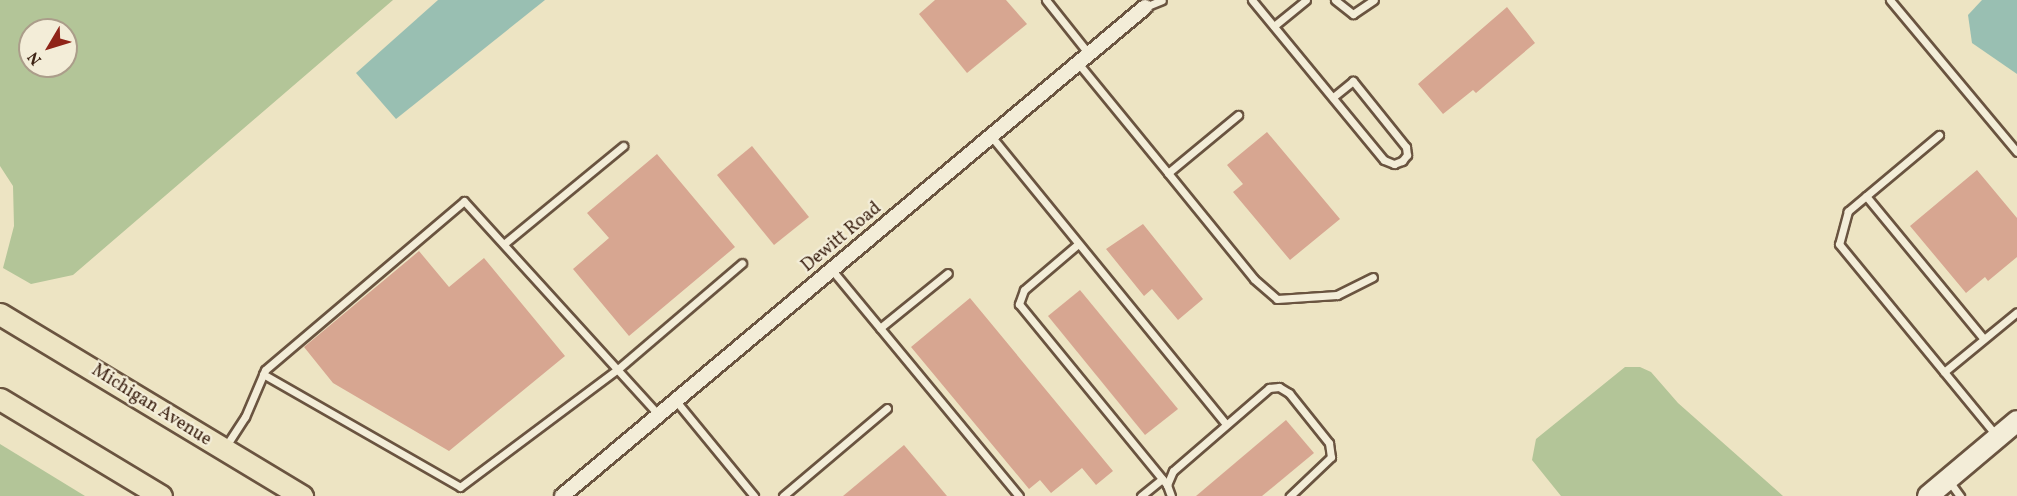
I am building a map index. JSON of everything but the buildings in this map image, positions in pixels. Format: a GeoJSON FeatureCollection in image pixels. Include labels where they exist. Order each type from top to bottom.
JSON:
{"type":"FeatureCollection","features":[{"type":"Feature","properties":{"kind":"main road","name":"Michigan Avenue"},"geometry":{"type":"LineString","coordinates":[[0,314],[302,496]]}},
{"type":"Feature","properties":{"kind":"main road"},"geometry":{"type":"LineString","coordinates":[[0,399],[161,496]]}},
{"type":"Feature","properties":{"kind":"main road"},"geometry":{"type":"LineString","coordinates":[[1928,496],[2017,421]]}},
{"type":"Feature","properties":{"kind":"street","name":"Dewitt Road"},"geometry":{"type":"LineString","coordinates":[[562,496],[1084,58],[1143,2]]}},
{"type":"Feature","properties":{"kind":"lane"},"geometry":{"type":"LineString","coordinates":[[1046,0],[1084,58],[1168,173],[1254,279],[1277,299],[1336,295],[1373,277]]}},
{"type":"Feature","properties":{"kind":"lane"},"geometry":{"type":"LineString","coordinates":[[1143,2],[1162,0]]}},
{"type":"Feature","properties":{"kind":"lane"},"geometry":{"type":"LineString","coordinates":[[1252,0],[1384,160],[1394,164],[1402,161],[1407,155],[1406,147],[1353,81],[1333,97]]}},
{"type":"Feature","properties":{"kind":"lane"},"geometry":{"type":"LineString","coordinates":[[1274,26],[1306,0]]}},
{"type":"Feature","properties":{"kind":"lane"},"geometry":{"type":"LineString","coordinates":[[1335,0],[1353,14],[1374,0]]}},
{"type":"Feature","properties":{"kind":"lane"},"geometry":{"type":"LineString","coordinates":[[1890,0],[2017,152]]}},
{"type":"Feature","properties":{"kind":"lane"},"geometry":{"type":"LineString","coordinates":[[1168,173],[1238,115]]}},
{"type":"Feature","properties":{"kind":"lane"},"geometry":{"type":"LineString","coordinates":[[1939,135],[1848,211],[1839,244],[1998,437]]}},
{"type":"Feature","properties":{"kind":"lane"},"geometry":{"type":"LineString","coordinates":[[992,136],[1227,424]]}},
{"type":"Feature","properties":{"kind":"lane"},"geometry":{"type":"LineString","coordinates":[[505,243],[623,146]]}},
{"type":"Feature","properties":{"kind":"lane"},"geometry":{"type":"LineString","coordinates":[[1866,196],[1984,339]]}},
{"type":"Feature","properties":{"kind":"lane"},"geometry":{"type":"LineString","coordinates":[[223,450],[245,417],[263,374],[456,204],[464,201],[470,204],[659,415]]}},
{"type":"Feature","properties":{"kind":"lane"},"geometry":{"type":"LineString","coordinates":[[1078,244],[1024,290],[1019,304],[1164,482],[1171,496]]}},
{"type":"Feature","properties":{"kind":"lane"},"geometry":{"type":"LineString","coordinates":[[263,374],[460,487],[618,369],[742,263]]}},
{"type":"Feature","properties":{"kind":"lane"},"geometry":{"type":"LineString","coordinates":[[832,270],[1019,496]]}},
{"type":"Feature","properties":{"kind":"lane"},"geometry":{"type":"LineString","coordinates":[[880,328],[948,273]]}},
{"type":"Feature","properties":{"kind":"lane"},"geometry":{"type":"LineString","coordinates":[[1944,372],[2017,312]]}},
{"type":"Feature","properties":{"kind":"lane"},"geometry":{"type":"LineString","coordinates":[[1141,496],[1164,482],[1173,471],[1269,388],[1279,387],[1289,393],[1329,443],[1331,457],[1290,496]]}},
{"type":"Feature","properties":{"kind":"lane"},"geometry":{"type":"LineString","coordinates":[[676,401],[754,496]]}},
{"type":"Feature","properties":{"kind":"lane"},"geometry":{"type":"LineString","coordinates":[[783,496],[886,408]]}},
{"type":"Feature","properties":{"kind":"lane"},"geometry":{"type":"LineString","coordinates":[[1947,479],[1960,496]]}},
{"type":"Feature","properties":{"kind":"green space"},"geometry":{"type":"Polygon","coordinates":[[[0,0],[393,0],[73,275],[31,284],[3,268],[14,226],[13,186],[0,166],[0,0]]]}},
{"type":"Feature","properties":{"kind":"green space"},"geometry":{"type":"Polygon","coordinates":[[[1625,367],[1640,367],[1651,372],[1678,403],[1783,496],[1561,496],[1532,460],[1536,439],[1625,367]]]}},
{"type":"Feature","properties":{"kind":"green space"},"geometry":{"type":"Polygon","coordinates":[[[0,444],[85,496],[0,496],[0,444]]]}},
{"type":"Feature","properties":{"kind":"water"},"geometry":{"type":"Polygon","coordinates":[[[438,0],[545,0],[396,119],[356,73],[438,0]]]}},
{"type":"Feature","properties":{"kind":"water"},"geometry":{"type":"Polygon","coordinates":[[[1982,0],[2017,0],[2017,74],[1972,43],[1968,15],[1982,0]]]}}]}
